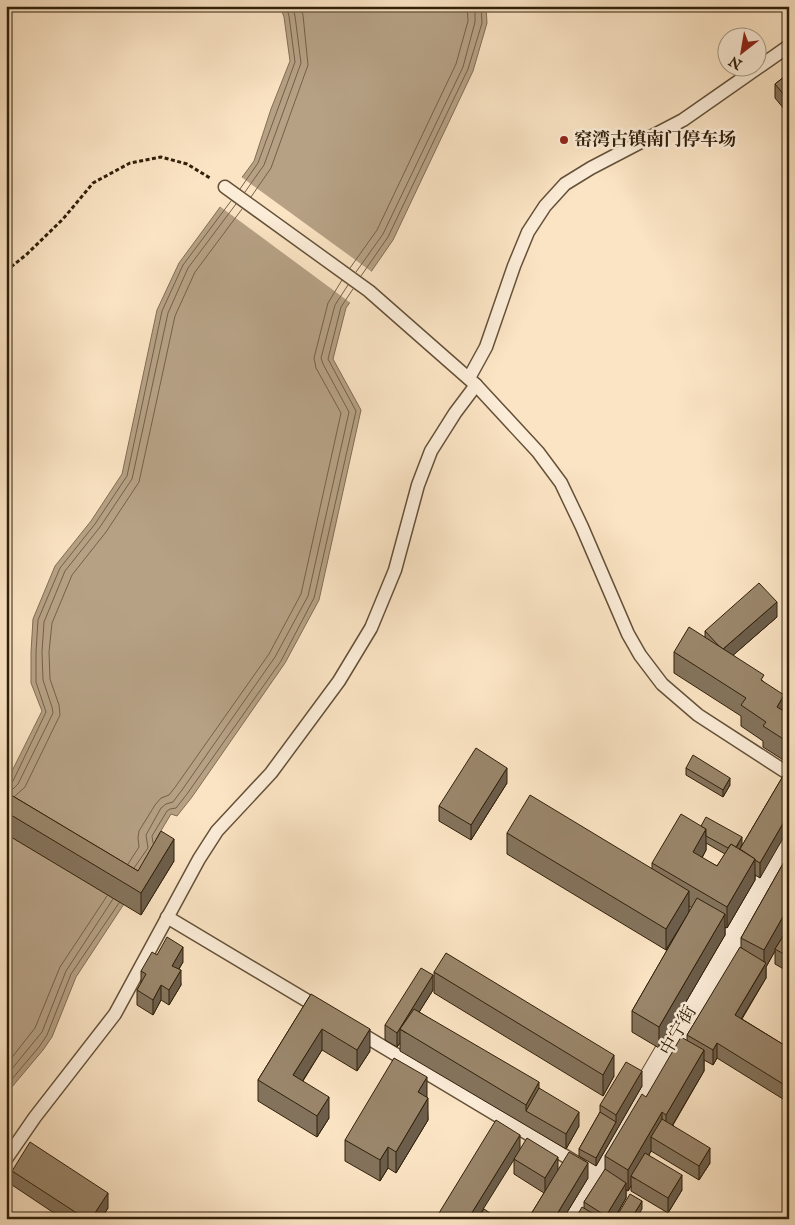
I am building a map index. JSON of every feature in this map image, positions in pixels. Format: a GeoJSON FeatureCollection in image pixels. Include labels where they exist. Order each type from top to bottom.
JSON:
{"type":"FeatureCollection","features":[{"type":"Feature","properties":{"kind":"street","name":"中宁街"},"geometry":{"type":"LineString","coordinates":[[569,1219],[789,843]]}},
{"type":"Feature","properties":{"kind":"lane"},"geometry":{"type":"LineString","coordinates":[[6,1159],[35,1116],[114,1014],[199,859],[217,831],[271,773],[303,732],[339,682],[372,628],[395,570],[418,485],[431,451],[472,382],[528,232],[545,206],[565,184],[591,168],[683,120],[788,48]]}},
{"type":"Feature","properties":{"kind":"lane"},"geometry":{"type":"LineString","coordinates":[[225,187],[368,291],[472,382],[538,452],[561,483],[628,634],[640,655],[662,684],[698,715],[789,774]]}},
{"type":"Feature","properties":{"kind":"lane"},"geometry":{"type":"LineString","coordinates":[[167,917],[330,1015]]}},
{"type":"Feature","properties":{"kind":"lane"},"geometry":{"type":"LineString","coordinates":[[347,1025],[595,1174]]}},
{"type":"Feature","properties":{"kind":"path"},"geometry":{"type":"LineString","coordinates":[[6,271],[27,254],[63,219],[93,183],[130,163],[161,157],[187,164],[225,187]]}},
{"type":"Feature","properties":{"kind":"water"},"geometry":{"type":"Polygon","coordinates":[[[280,6],[486,6],[487,23],[473,71],[393,240],[346,308],[333,359],[361,410],[319,600],[285,663],[192,797],[177,816],[171,814],[156,839],[164,843],[76,977],[52,1037],[6,1094],[6,783],[42,711],[31,683],[33,619],[55,566],[91,521],[122,474],[157,310],[179,263],[254,161],[271,109],[290,61],[284,17],[280,6]]]}},
{"type":"Feature","properties":{"kind":"pier"},"geometry":{"type":"Polygon","coordinates":[[[240,176],[372,272],[352,304],[218,205],[240,176]]]}},
{"type":"Feature","properties":{"kind":"building"},"geometry":{"type":"Polygon","coordinates":[[[789,73],[789,101],[775,84],[789,73]]]}},
{"type":"Feature","properties":{"kind":"building"},"geometry":{"type":"Polygon","coordinates":[[[759,583],[777,602],[723,649],[705,631],[759,583]]]}},
{"type":"Feature","properties":{"kind":"building"},"geometry":{"type":"Polygon","coordinates":[[[689,627],[764,675],[761,680],[784,695],[777,707],[789,714],[788,742],[763,726],[766,722],[741,705],[746,698],[674,652],[689,627]]]}},
{"type":"Feature","properties":{"kind":"building"},"geometry":{"type":"Polygon","coordinates":[[[476,748],[507,768],[471,825],[439,806],[476,748]]]}},
{"type":"Feature","properties":{"kind":"building"},"geometry":{"type":"Polygon","coordinates":[[[693,755],[730,778],[723,790],[686,768],[693,755]]]}},
{"type":"Feature","properties":{"kind":"building"},"geometry":{"type":"Polygon","coordinates":[[[786,771],[789,773],[789,813],[760,863],[740,849],[786,771]]]}},
{"type":"Feature","properties":{"kind":"building"},"geometry":{"type":"Polygon","coordinates":[[[6,792],[138,871],[161,831],[174,839],[141,893],[6,812],[6,792]]]}},
{"type":"Feature","properties":{"kind":"building"},"geometry":{"type":"Polygon","coordinates":[[[530,795],[689,891],[666,929],[507,833],[530,795]]]}},
{"type":"Feature","properties":{"kind":"building"},"geometry":{"type":"Polygon","coordinates":[[[681,814],[706,829],[693,852],[717,866],[731,844],[755,859],[727,907],[652,863],[681,814]]]}},
{"type":"Feature","properties":{"kind":"building"},"geometry":{"type":"Polygon","coordinates":[[[706,817],[742,837],[736,847],[731,844],[728,848],[706,836],[706,829],[701,826],[706,817]]]}},
{"type":"Feature","properties":{"kind":"building"},"geometry":{"type":"Polygon","coordinates":[[[789,853],[789,906],[764,950],[741,938],[789,853]]]}},
{"type":"Feature","properties":{"kind":"building"},"geometry":{"type":"Polygon","coordinates":[[[697,898],[725,914],[659,1027],[632,1011],[697,898]]]}},
{"type":"Feature","properties":{"kind":"building"},"geometry":{"type":"Polygon","coordinates":[[[789,927],[789,957],[775,949],[789,927]]]}},
{"type":"Feature","properties":{"kind":"building"},"geometry":{"type":"Polygon","coordinates":[[[167,937],[183,947],[172,966],[181,970],[169,990],[161,985],[153,1000],[137,990],[146,974],[141,971],[152,952],[157,955],[167,937]]]}},
{"type":"Feature","properties":{"kind":"building"},"geometry":{"type":"Polygon","coordinates":[[[740,947],[766,963],[735,1015],[789,1048],[789,1075],[783,1084],[717,1043],[713,1050],[687,1035],[740,947]]]}},
{"type":"Feature","properties":{"kind":"building"},"geometry":{"type":"Polygon","coordinates":[[[446,953],[614,1055],[603,1075],[434,972],[446,953]]]}},
{"type":"Feature","properties":{"kind":"building"},"geometry":{"type":"Polygon","coordinates":[[[421,968],[433,975],[397,1033],[385,1025],[421,968]]]}},
{"type":"Feature","properties":{"kind":"building"},"geometry":{"type":"Polygon","coordinates":[[[311,994],[370,1029],[357,1050],[322,1029],[293,1075],[329,1097],[317,1116],[258,1080],[311,994]]]}},
{"type":"Feature","properties":{"kind":"building"},"geometry":{"type":"Polygon","coordinates":[[[414,1009],[539,1082],[526,1105],[400,1029],[414,1009]]]}},
{"type":"Feature","properties":{"kind":"building"},"geometry":{"type":"Polygon","coordinates":[[[681,1037],[704,1050],[666,1115],[662,1112],[628,1170],[605,1156],[642,1094],[646,1097],[681,1037]]]}},
{"type":"Feature","properties":{"kind":"building"},"geometry":{"type":"Polygon","coordinates":[[[394,1058],[427,1077],[418,1092],[428,1098],[396,1152],[388,1147],[380,1160],[345,1140],[394,1058]]]}},
{"type":"Feature","properties":{"kind":"building"},"geometry":{"type":"Polygon","coordinates":[[[626,1062],[642,1071],[616,1115],[600,1105],[626,1062]]]}},
{"type":"Feature","properties":{"kind":"building"},"geometry":{"type":"Polygon","coordinates":[[[539,1088],[579,1112],[566,1134],[526,1111],[539,1088]]]}},
{"type":"Feature","properties":{"kind":"building"},"geometry":{"type":"Polygon","coordinates":[[[600,1112],[616,1122],[596,1158],[579,1149],[600,1112]]]}},
{"type":"Feature","properties":{"kind":"building"},"geometry":{"type":"Polygon","coordinates":[[[662,1119],[710,1148],[699,1166],[651,1137],[662,1119]]]}},
{"type":"Feature","properties":{"kind":"building"},"geometry":{"type":"Polygon","coordinates":[[[496,1120],[520,1135],[468,1219],[448,1219],[439,1213],[496,1120]]]}},
{"type":"Feature","properties":{"kind":"building"},"geometry":{"type":"Polygon","coordinates":[[[527,1138],[558,1157],[545,1178],[514,1159],[527,1138]]]}},
{"type":"Feature","properties":{"kind":"building"},"geometry":{"type":"Polygon","coordinates":[[[30,1142],[108,1193],[91,1219],[86,1219],[12,1171],[30,1142]]]}},
{"type":"Feature","properties":{"kind":"building"},"geometry":{"type":"Polygon","coordinates":[[[569,1152],[588,1163],[554,1219],[528,1219],[569,1152]]]}},
{"type":"Feature","properties":{"kind":"building"},"geometry":{"type":"Polygon","coordinates":[[[645,1153],[682,1175],[668,1198],[631,1176],[645,1153]]]}},
{"type":"Feature","properties":{"kind":"building"},"geometry":{"type":"Polygon","coordinates":[[[605,1169],[626,1183],[606,1216],[584,1202],[605,1169]]]}},
{"type":"Feature","properties":{"kind":"building"},"geometry":{"type":"Polygon","coordinates":[[[630,1194],[642,1201],[631,1219],[615,1219],[630,1194]]]}},
{"type":"Feature","properties":{"kind":"building"},"geometry":{"type":"Polygon","coordinates":[[[582,1207],[602,1219],[575,1219],[582,1207]]]}},
{"type":"Feature","properties":{"kind":"building"},"geometry":{"type":"Polygon","coordinates":[[[484,1209],[499,1219],[478,1219],[484,1209]]]}},
{"type":"Feature","properties":{"kind":"building"},"geometry":{"type":"Polygon","coordinates":[[[641,1213],[652,1219],[638,1219],[641,1213]]]}},
{"type":"Feature","properties":{"kind":"place","name":"窑湾古镇南门停车场"},"geometry":{"type":"Point","coordinates":[564,140]}}]}
